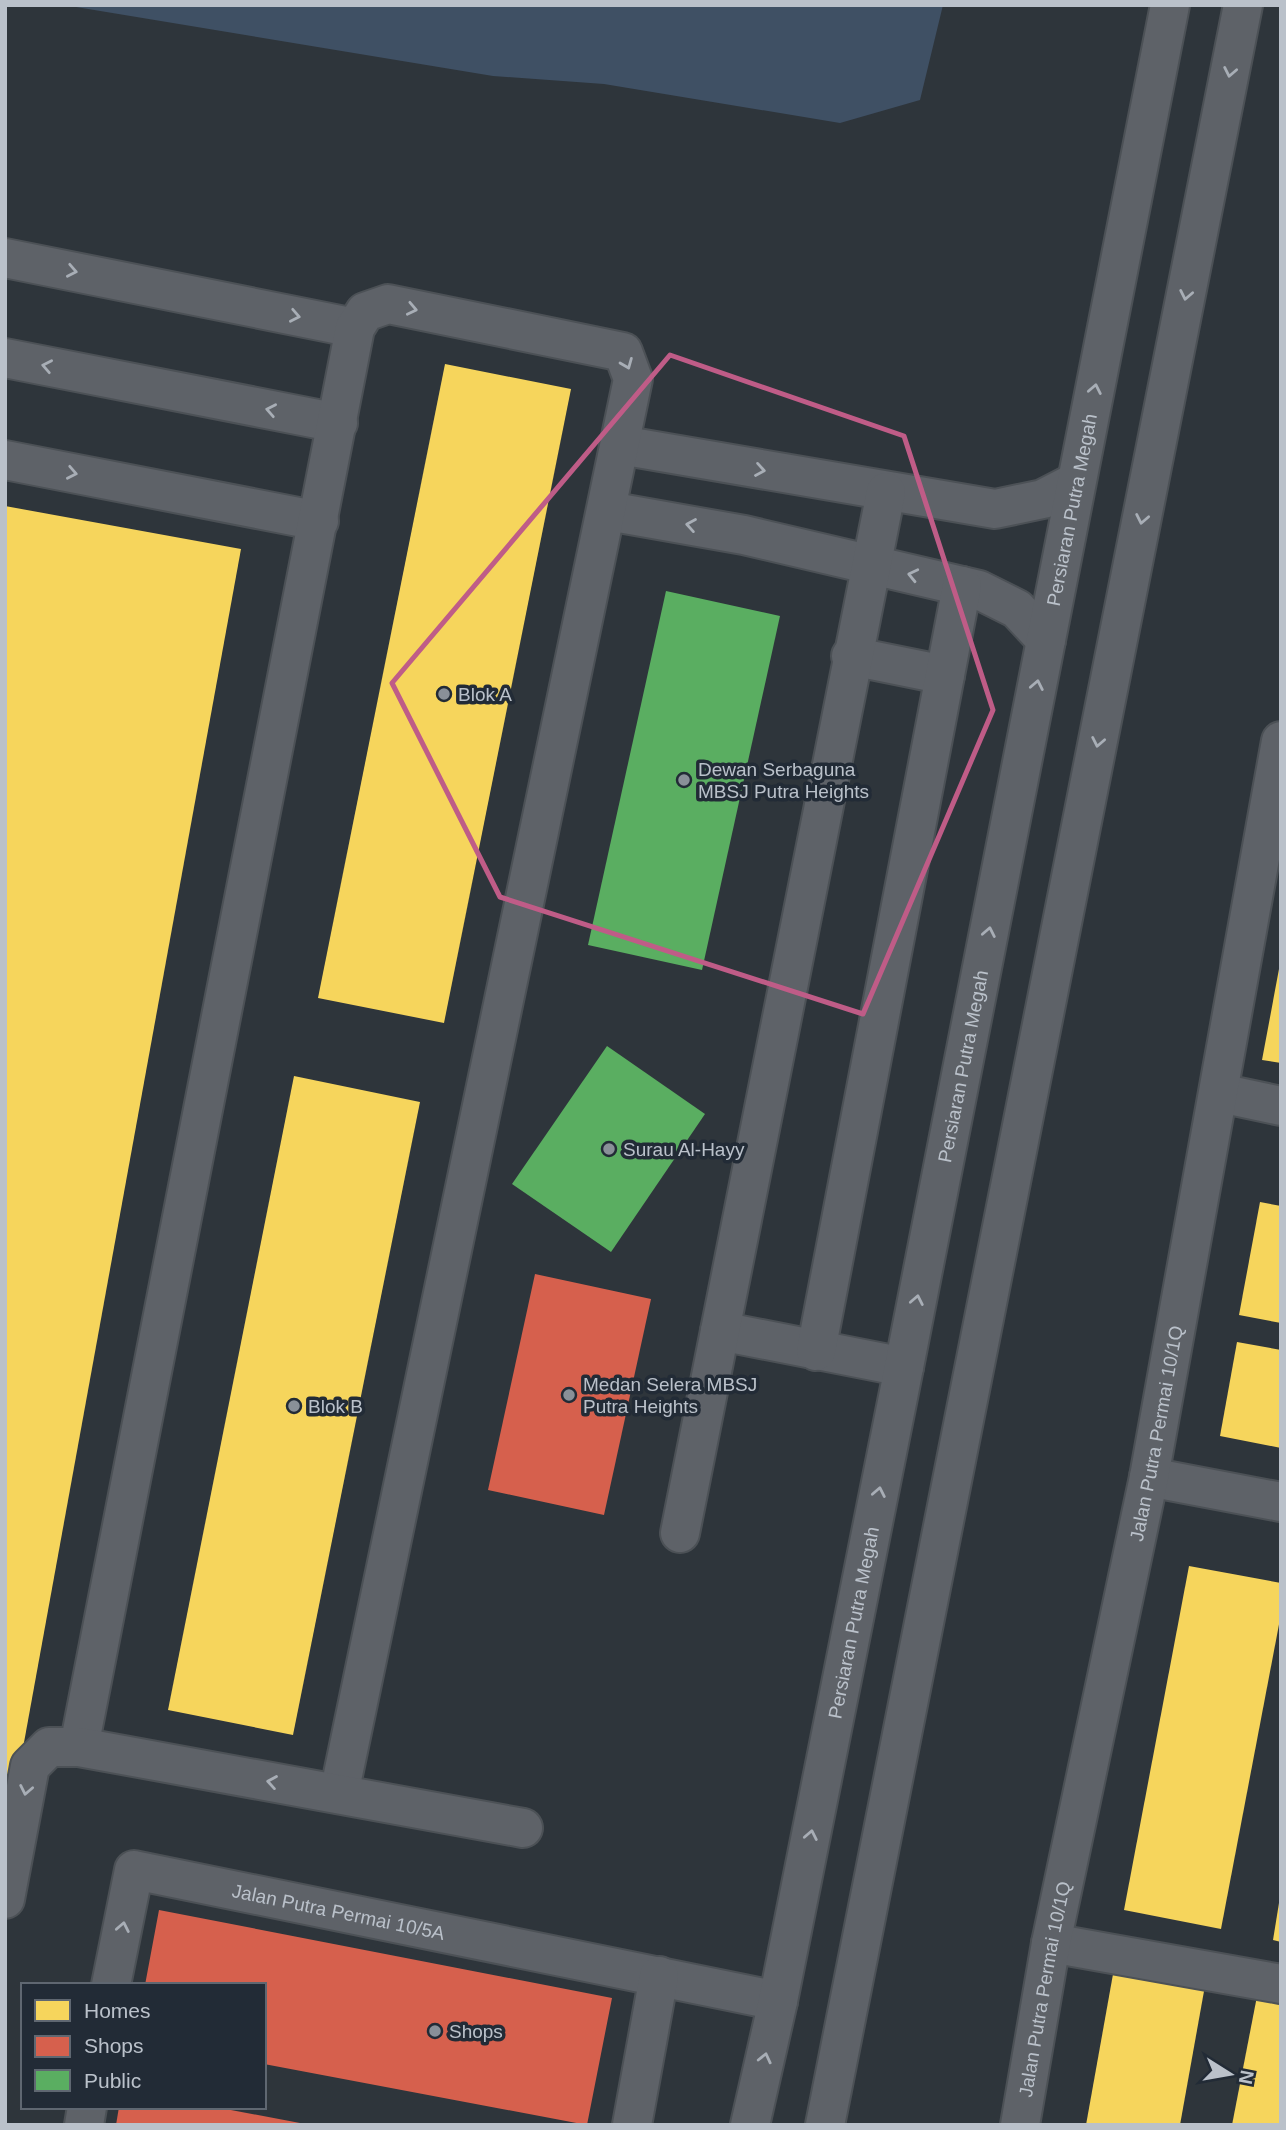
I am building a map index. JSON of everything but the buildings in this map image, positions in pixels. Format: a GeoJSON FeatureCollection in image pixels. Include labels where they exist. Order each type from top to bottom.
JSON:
{"type":"FeatureCollection","features":[{"type":"Feature","properties":{"kind":"street","name":"Persiaran Putra Megah"},"geometry":{"type":"LineString","coordinates":[[750,2125],[778,2001],[904,1367],[1170,5]]}},
{"type":"Feature","properties":{"kind":"street"},"geometry":{"type":"LineString","coordinates":[[825,2125],[1243,5]]}},
{"type":"Feature","properties":{"kind":"street"},"geometry":{"type":"LineString","coordinates":[[5,258],[355,328]]}},
{"type":"Feature","properties":{"kind":"street"},"geometry":{"type":"LineString","coordinates":[[79,1747],[355,328],[365,312],[388,304],[623,352],[633,379],[608,511],[339,1794]]}},
{"type":"Feature","properties":{"kind":"street"},"geometry":{"type":"LineString","coordinates":[[5,358],[338,423]]}},
{"type":"Feature","properties":{"kind":"street"},"geometry":{"type":"LineString","coordinates":[[620,445],[995,509],[1043,499],[1076,482]]}},
{"type":"Feature","properties":{"kind":"street"},"geometry":{"type":"LineString","coordinates":[[5,460],[319,522]]}},
{"type":"Feature","properties":{"kind":"street"},"geometry":{"type":"LineString","coordinates":[[680,1533],[851,656],[886,492]]}},
{"type":"Feature","properties":{"kind":"street"},"geometry":{"type":"LineString","coordinates":[[608,511],[744,535],[970,588],[1017,609],[1046,640]]}},
{"type":"Feature","properties":{"kind":"street"},"geometry":{"type":"LineString","coordinates":[[817,1351],[945,675],[970,588]]}},
{"type":"Feature","properties":{"kind":"street"},"geometry":{"type":"LineString","coordinates":[[851,656],[945,675]]}},
{"type":"Feature","properties":{"kind":"street","name":"Jalan Putra Permai 10/1Q"},"geometry":{"type":"LineString","coordinates":[[1020,2125],[1051,1943],[1149,1478],[1281,741]]}},
{"type":"Feature","properties":{"kind":"street"},"geometry":{"type":"LineString","coordinates":[[1220,1093],[1281,1106]]}},
{"type":"Feature","properties":{"kind":"street"},"geometry":{"type":"LineString","coordinates":[[720,1331],[904,1367]]}},
{"type":"Feature","properties":{"kind":"street"},"geometry":{"type":"LineString","coordinates":[[1149,1478],[1281,1502]]}},
{"type":"Feature","properties":{"kind":"street"},"geometry":{"type":"LineString","coordinates":[[5,1899],[30,1766],[49,1747],[79,1747],[523,1828]]}},
{"type":"Feature","properties":{"kind":"street","name":"Jalan Putra Permai 10/5A"},"geometry":{"type":"LineString","coordinates":[[111,1983],[134,1870],[778,2001]]}},
{"type":"Feature","properties":{"kind":"street"},"geometry":{"type":"LineString","coordinates":[[1051,1943],[1281,1984]]}},
{"type":"Feature","properties":{"kind":"street"},"geometry":{"type":"LineString","coordinates":[[632,2125],[659,1976]]}},
{"type":"Feature","properties":{"kind":"highlighted area"},"geometry":{"type":"Polygon","coordinates":[[[670,355],[904,436],[993,710],[863,1014],[500,897],[392,683],[670,355]]]}},
{"type":"Feature","properties":{"kind":"water"},"geometry":{"type":"Polygon","coordinates":[[[64,5],[943,5],[920,100],[840,123],[604,84],[493,76],[64,5]]]}},
{"type":"Feature","properties":{"kind":"place","name":"Blok A"},"geometry":{"type":"Point","coordinates":[444,694]}},
{"type":"Feature","properties":{"kind":"place","name":"Dewan Serbaguna MBSJ Putra Heights"},"geometry":{"type":"Point","coordinates":[684,780]}},
{"type":"Feature","properties":{"kind":"place","name":"Surau Al-Hayy"},"geometry":{"type":"Point","coordinates":[609,1149]}},
{"type":"Feature","properties":{"kind":"place","name":"Medan Selera MBSJ Putra Heights"},"geometry":{"type":"Point","coordinates":[569,1395]}},
{"type":"Feature","properties":{"kind":"place","name":"Blok B"},"geometry":{"type":"Point","coordinates":[294,1406]}},
{"type":"Feature","properties":{"kind":"place","name":"Shops"},"geometry":{"type":"Point","coordinates":[435,2031]}}]}
